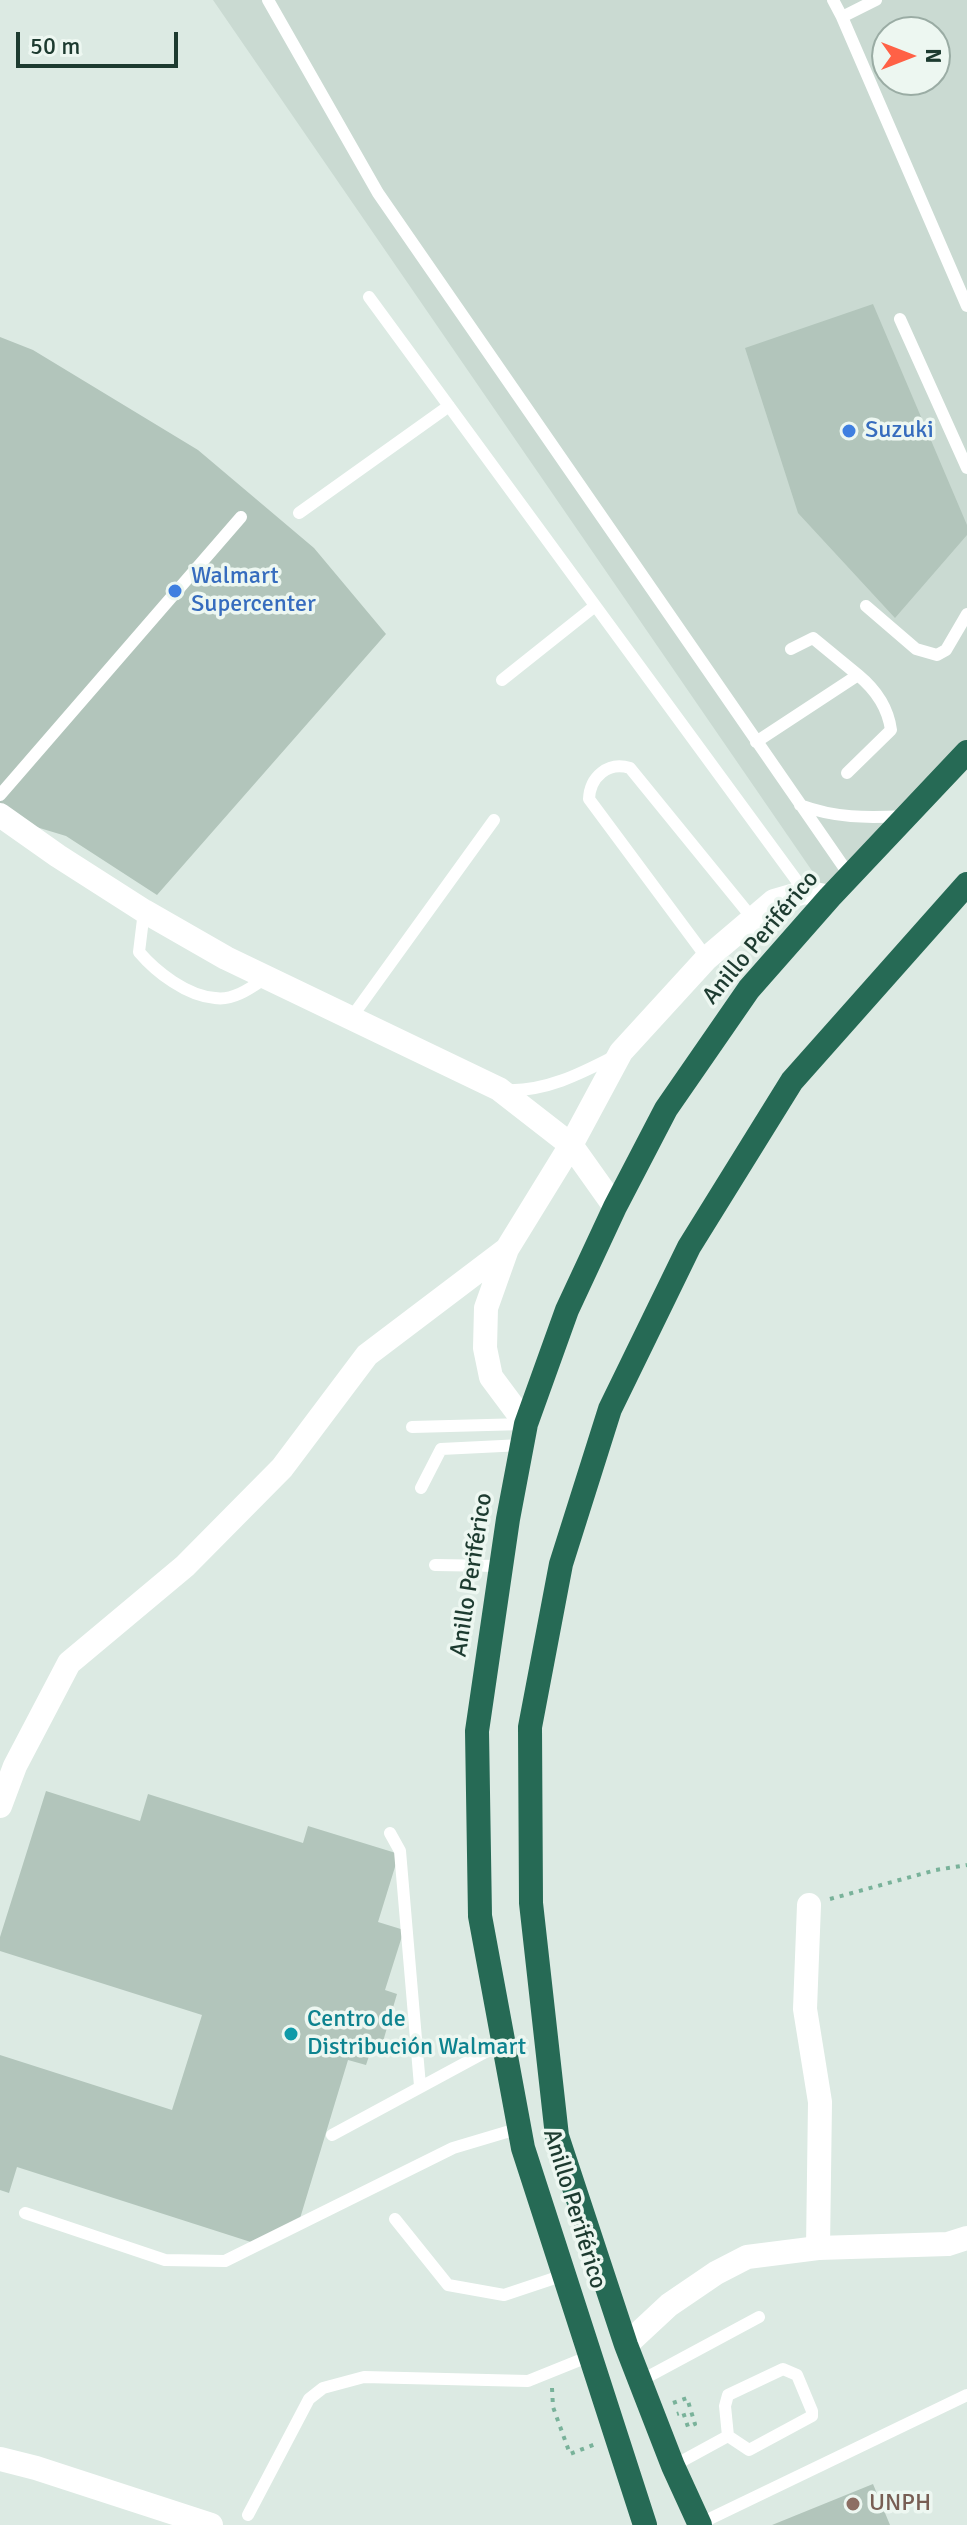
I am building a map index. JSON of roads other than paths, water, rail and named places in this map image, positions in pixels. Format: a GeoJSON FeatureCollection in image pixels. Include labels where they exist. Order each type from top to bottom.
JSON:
{"type":"FeatureCollection","features":[{"type":"Feature","properties":{"kind":"highway","name":"Anillo Periférico"},"geometry":{"type":"LineString","coordinates":[[645,2525],[523,2148],[480,1916],[477,1731],[524,1434],[567,1310],[615,1207],[666,1109],[749,989],[830,897],[967,752]]}},
{"type":"Feature","properties":{"kind":"highway","name":"Anillo Periférico"},"geometry":{"type":"LineString","coordinates":[[699,2524],[626,2345],[557,2136],[531,1903],[530,1727],[561,1564],[610,1409],[689,1247],[792,1081],[967,884]]}},
{"type":"Feature","properties":{"kind":"street"},"geometry":{"type":"LineString","coordinates":[[0,815],[144,911],[226,958],[499,1089],[571,1145],[615,1207]]}},
{"type":"Feature","properties":{"kind":"street"},"geometry":{"type":"LineString","coordinates":[[524,1434],[491,1377],[485,1348],[486,1308],[507,1249],[571,1145],[621,1052],[707,958],[774,901],[805,892],[830,897]]}},
{"type":"Feature","properties":{"kind":"street"},"geometry":{"type":"LineString","coordinates":[[0,1806],[15,1766],[69,1663],[185,1566],[282,1468],[367,1355],[507,1249]]}},
{"type":"Feature","properties":{"kind":"street"},"geometry":{"type":"LineString","coordinates":[[809,1905],[805,2009],[820,2102],[818,2248]]}},
{"type":"Feature","properties":{"kind":"street"},"geometry":{"type":"LineString","coordinates":[[626,2345],[669,2305],[716,2273],[747,2257],[818,2248],[948,2244],[967,2238]]}},
{"type":"Feature","properties":{"kind":"street"},"geometry":{"type":"LineString","coordinates":[[0,2459],[211,2525]]}},
{"type":"Feature","properties":{"kind":"lane"},"geometry":{"type":"LineString","coordinates":[[268,0],[378,193],[850,876]]}},
{"type":"Feature","properties":{"kind":"lane"},"geometry":{"type":"LineString","coordinates":[[833,0],[967,306]]}},
{"type":"Feature","properties":{"kind":"lane"},"geometry":{"type":"LineString","coordinates":[[842,17],[876,0]]}},
{"type":"Feature","properties":{"kind":"lane"},"geometry":{"type":"LineString","coordinates":[[369,297],[805,892]]}},
{"type":"Feature","properties":{"kind":"lane"},"geometry":{"type":"LineString","coordinates":[[900,319],[967,468]]}},
{"type":"Feature","properties":{"kind":"lane"},"geometry":{"type":"LineString","coordinates":[[299,513],[449,406]]}},
{"type":"Feature","properties":{"kind":"lane"},"geometry":{"type":"LineString","coordinates":[[0,795],[241,517]]}},
{"type":"Feature","properties":{"kind":"lane"},"geometry":{"type":"LineString","coordinates":[[502,680],[595,606]]}},
{"type":"Feature","properties":{"kind":"lane"},"geometry":{"type":"LineString","coordinates":[[866,606],[916,649],[937,655],[946,650],[967,614]]}},
{"type":"Feature","properties":{"kind":"lane"},"geometry":{"type":"LineString","coordinates":[[791,649],[813,638],[869,684],[889,714],[891,730],[847,773]]}},
{"type":"Feature","properties":{"kind":"lane"},"geometry":{"type":"LineString","coordinates":[[756,742],[858,675]]}},
{"type":"Feature","properties":{"kind":"lane"},"geometry":{"type":"LineString","coordinates":[[707,958],[589,799],[593,780],[610,767],[620,765],[630,768],[753,919]]}},
{"type":"Feature","properties":{"kind":"lane"},"geometry":{"type":"LineString","coordinates":[[799,804],[832,816],[907,816]]}},
{"type":"Feature","properties":{"kind":"lane"},"geometry":{"type":"LineString","coordinates":[[351,1018],[494,820]]}},
{"type":"Feature","properties":{"kind":"lane"},"geometry":{"type":"LineString","coordinates":[[144,911],[139,952],[151,966],[178,983],[216,999],[247,990],[267,977]]}},
{"type":"Feature","properties":{"kind":"lane"},"geometry":{"type":"LineString","coordinates":[[499,1089],[524,1091],[564,1081],[621,1052]]}},
{"type":"Feature","properties":{"kind":"lane"},"geometry":{"type":"LineString","coordinates":[[412,1427],[524,1434]]}},
{"type":"Feature","properties":{"kind":"lane"},"geometry":{"type":"LineString","coordinates":[[421,1488],[441,1449],[524,1434]]}},
{"type":"Feature","properties":{"kind":"lane"},"geometry":{"type":"LineString","coordinates":[[435,1565],[501,1566]]}},
{"type":"Feature","properties":{"kind":"lane"},"geometry":{"type":"LineString","coordinates":[[390,1833],[400,1851],[420,2086]]}},
{"type":"Feature","properties":{"kind":"lane"},"geometry":{"type":"LineString","coordinates":[[332,2135],[504,2042]]}},
{"type":"Feature","properties":{"kind":"lane"},"geometry":{"type":"LineString","coordinates":[[25,2213],[165,2260],[225,2261],[453,2148],[520,2128]]}},
{"type":"Feature","properties":{"kind":"lane"},"geometry":{"type":"LineString","coordinates":[[395,2219],[448,2285],[504,2295],[564,2275]]}},
{"type":"Feature","properties":{"kind":"lane"},"geometry":{"type":"LineString","coordinates":[[640,2381],[759,2317]]}},
{"type":"Feature","properties":{"kind":"lane"},"geometry":{"type":"LineString","coordinates":[[248,2515],[309,2399],[323,2388],[364,2377],[528,2381],[590,2356]]}},
{"type":"Feature","properties":{"kind":"lane"},"geometry":{"type":"LineString","coordinates":[[783,2369],[797,2375],[812,2416],[749,2450],[728,2436],[725,2406],[728,2395],[783,2369]]}},
{"type":"Feature","properties":{"kind":"lane"},"geometry":{"type":"LineString","coordinates":[[699,2524],[967,2395]]}},
{"type":"Feature","properties":{"kind":"lane"},"geometry":{"type":"LineString","coordinates":[[673,2466],[728,2436]]}},
{"type":"Feature","properties":{"kind":"place","name":"Suzuki"},"geometry":{"type":"Point","coordinates":[849,431]}},
{"type":"Feature","properties":{"kind":"place","name":"Walmart Supercenter"},"geometry":{"type":"Point","coordinates":[175,591]}},
{"type":"Feature","properties":{"kind":"place","name":"Centro de Distribución Walmart"},"geometry":{"type":"Point","coordinates":[291,2034]}},
{"type":"Feature","properties":{"kind":"place","name":"UNPH"},"geometry":{"type":"Point","coordinates":[853,2504]}}]}
